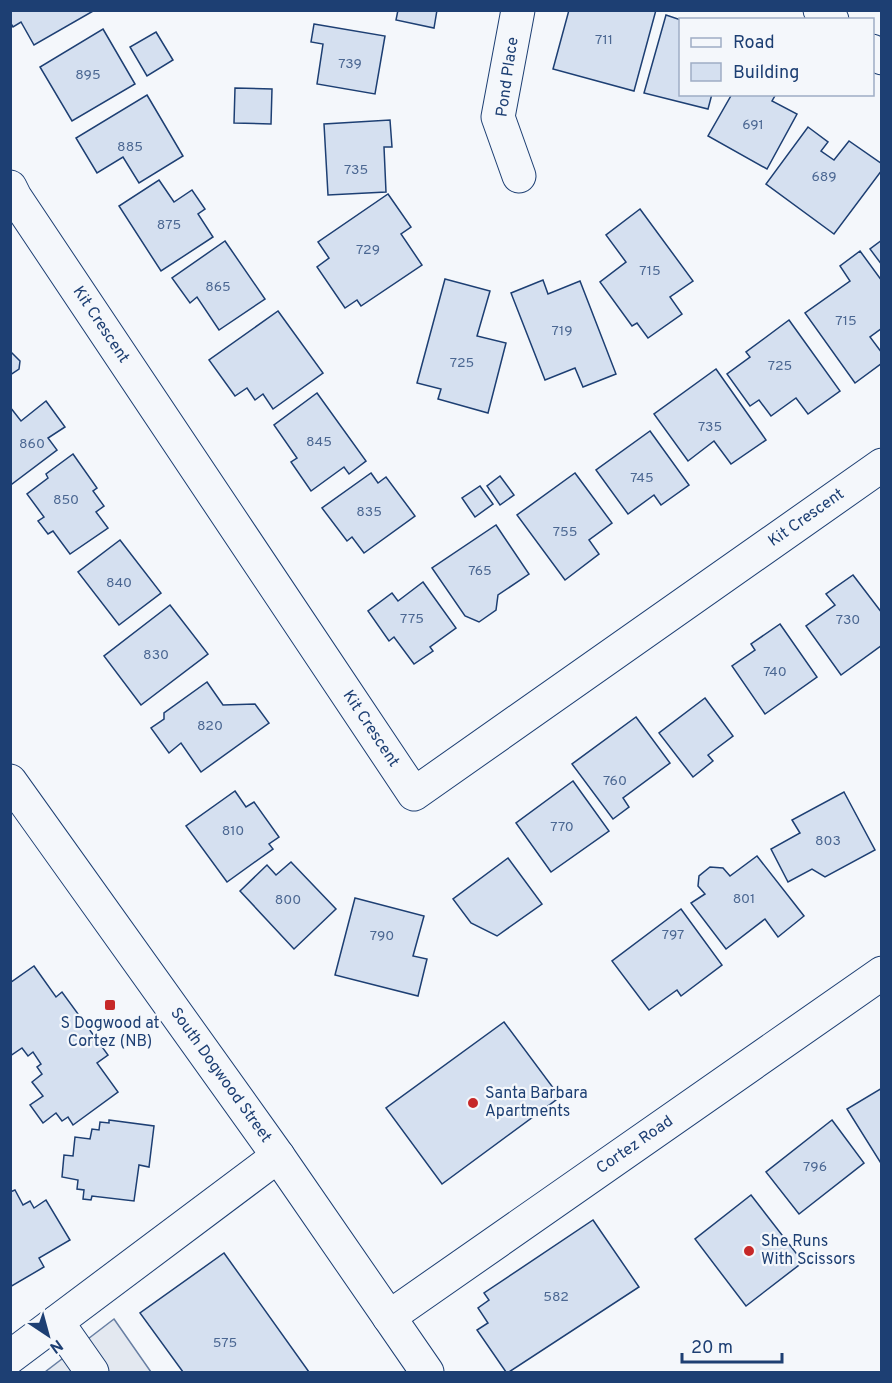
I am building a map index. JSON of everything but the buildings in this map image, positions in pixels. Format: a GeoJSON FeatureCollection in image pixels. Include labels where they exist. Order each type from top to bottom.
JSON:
{"type":"FeatureCollection","features":[{"type":"Feature","properties":{"kind":"street","name":"Pond Place"},"geometry":{"type":"LineString","coordinates":[[518,10],[498,117],[519,176]]}},
{"type":"Feature","properties":{"kind":"street","name":"Kit Crescent"},"geometry":{"type":"LineString","coordinates":[[10,187],[414,794],[882,465]]}},
{"type":"Feature","properties":{"kind":"street","name":"South Dogwood Street"},"geometry":{"type":"LineString","coordinates":[[10,782],[278,1156],[427,1372]]}},
{"type":"Feature","properties":{"kind":"street","name":"Cortez Road"},"geometry":{"type":"LineString","coordinates":[[389,1317],[882,973]]}},
{"type":"Feature","properties":{"kind":"street"},"geometry":{"type":"LineString","coordinates":[[10,1357],[278,1156]]}},
{"type":"Feature","properties":{"kind":"street"},"geometry":{"type":"LineString","coordinates":[[57,1322],[92,1372]]}},
{"type":"Feature","properties":{"kind":"shaded area"},"geometry":{"type":"Polygon","coordinates":[[[114,1319],[151,1372],[45,1372],[114,1319]]]}},
{"type":"Feature","properties":{"kind":"place","name":"S Dogwood at Cortez (NB)"},"geometry":{"type":"Point","coordinates":[110,1005]}},
{"type":"Feature","properties":{"kind":"place","name":"Santa Barbara Apartments"},"geometry":{"type":"Point","coordinates":[473,1103]}},
{"type":"Feature","properties":{"kind":"place","name":"She Runs With Scissors"},"geometry":{"type":"Point","coordinates":[749,1251]}}]}
